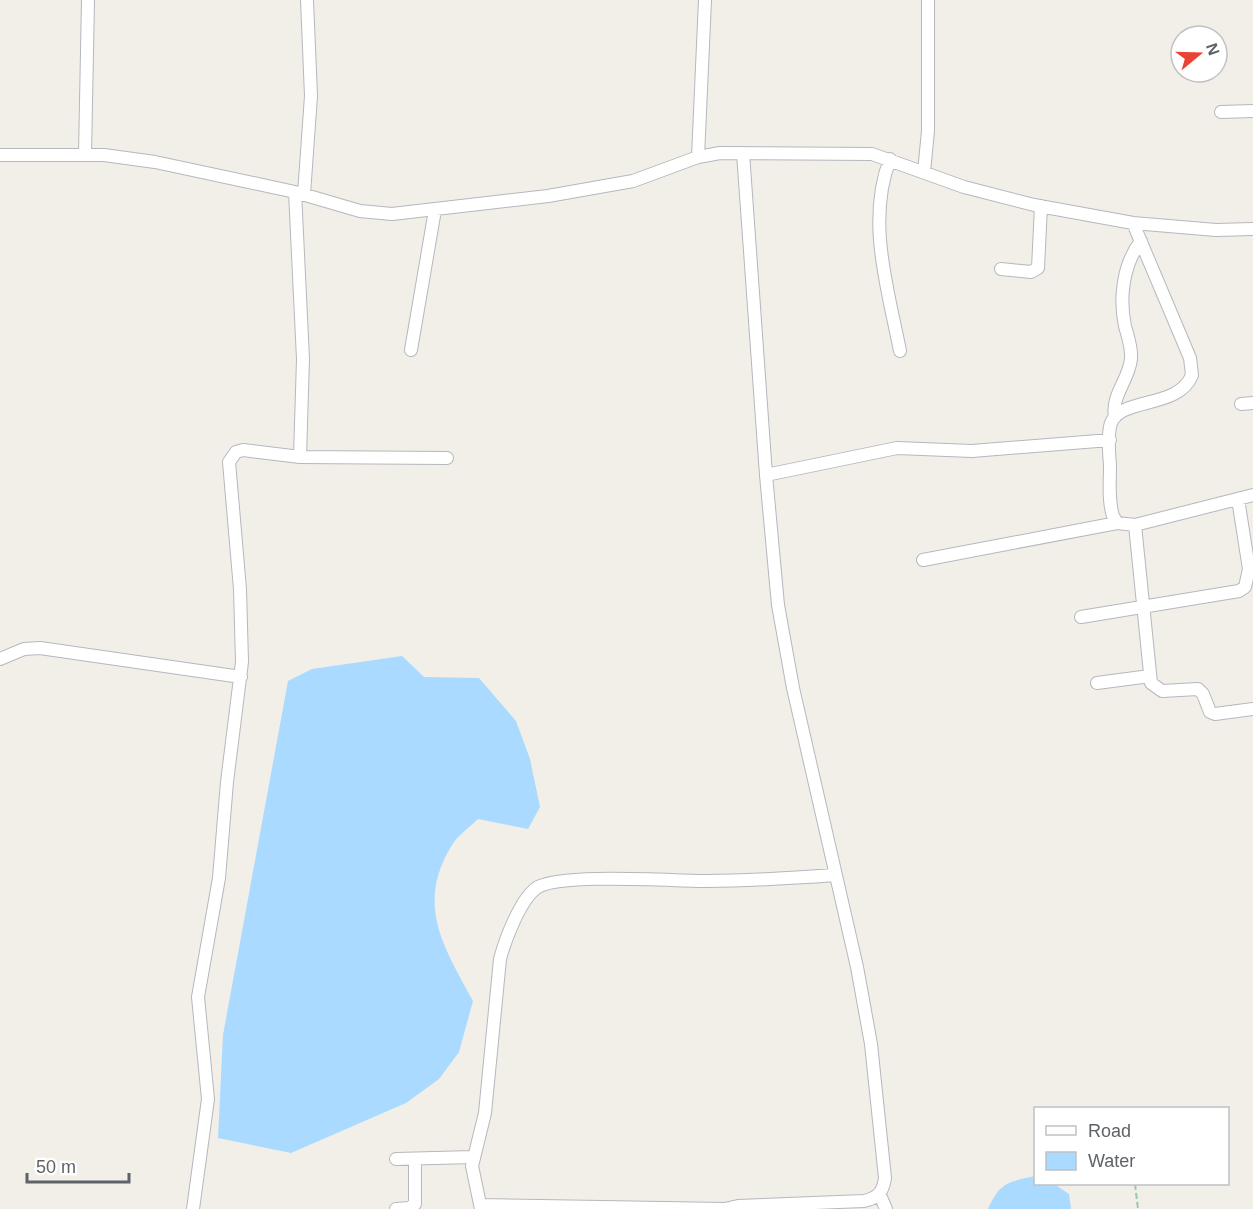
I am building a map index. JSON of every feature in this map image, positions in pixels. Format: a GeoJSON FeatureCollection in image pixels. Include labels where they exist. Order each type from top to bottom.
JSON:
{"type":"FeatureCollection","features":[{"type":"Feature","properties":{"kind":"street"},"geometry":{"type":"LineString","coordinates":[[85,154],[88,0]]}},
{"type":"Feature","properties":{"kind":"street"},"geometry":{"type":"LineString","coordinates":[[300,457],[303,359],[299,193],[311,96],[307,0]]}},
{"type":"Feature","properties":{"kind":"street"},"geometry":{"type":"LineString","coordinates":[[698,158],[705,0]]}},
{"type":"Feature","properties":{"kind":"street"},"geometry":{"type":"LineString","coordinates":[[924,172],[928,131],[928,0]]}},
{"type":"Feature","properties":{"kind":"street"},"geometry":{"type":"LineString","coordinates":[[1221,112],[1253,111]]}},
{"type":"Feature","properties":{"kind":"street"},"geometry":{"type":"LineString","coordinates":[[0,155],[85,154],[155,162],[299,193],[371,212],[392,214],[548,196],[633,182],[698,158],[720,153],[849,152],[872,154],[890,159],[1001,198],[1041,206],[1133,223],[1216,230],[1253,229]]}},
{"type":"Feature","properties":{"kind":"street"},"geometry":{"type":"LineString","coordinates":[[743,153],[772,551],[785,653],[836,875],[857,967],[877,1081],[884,1188],[879,1195],[864,1201],[738,1206],[725,1209],[481,1207],[472,1176],[474,1157],[485,1113],[502,950],[525,899],[536,888],[550,883],[602,880],[744,881],[836,875]]}},
{"type":"Feature","properties":{"kind":"street"},"geometry":{"type":"LineString","coordinates":[[890,159],[883,180],[879,232],[900,351]]}},
{"type":"Feature","properties":{"kind":"street"},"geometry":{"type":"LineString","coordinates":[[1001,269],[1030,272],[1038,268],[1041,206]]}},
{"type":"Feature","properties":{"kind":"street"},"geometry":{"type":"LineString","coordinates":[[411,350],[435,210]]}},
{"type":"Feature","properties":{"kind":"street"},"geometry":{"type":"LineString","coordinates":[[1117,523],[1111,509],[1112,422],[1121,412],[1170,395],[1189,382],[1191,375],[1190,358],[1133,223]]}},
{"type":"Feature","properties":{"kind":"street"},"geometry":{"type":"LineString","coordinates":[[1115,417],[1115,402],[1131,359],[1123,312],[1125,280],[1132,254],[1141,241]]}},
{"type":"Feature","properties":{"kind":"street"},"geometry":{"type":"LineString","coordinates":[[766,475],[897,448],[972,451],[1110,440]]}},
{"type":"Feature","properties":{"kind":"street"},"geometry":{"type":"LineString","coordinates":[[193,1209],[208,1099],[198,997],[219,878],[227,782],[241,677],[243,630],[229,462],[236,452],[243,450],[300,457],[447,458]]}},
{"type":"Feature","properties":{"kind":"street"},"geometry":{"type":"LineString","coordinates":[[923,560],[1117,523],[1135,525],[1253,495]]}},
{"type":"Feature","properties":{"kind":"street"},"geometry":{"type":"LineString","coordinates":[[1081,617],[1143,609],[1239,591],[1245,587],[1249,569],[1238,499]]}},
{"type":"Feature","properties":{"kind":"street"},"geometry":{"type":"LineString","coordinates":[[1135,525],[1150,676],[1156,689],[1162,691],[1198,689],[1203,693],[1210,712],[1215,714],[1253,709]]}},
{"type":"Feature","properties":{"kind":"street"},"geometry":{"type":"LineString","coordinates":[[0,659],[24,649],[40,648],[241,677]]}},
{"type":"Feature","properties":{"kind":"street"},"geometry":{"type":"LineString","coordinates":[[1096,683],[1150,676]]}},
{"type":"Feature","properties":{"kind":"street"},"geometry":{"type":"LineString","coordinates":[[396,1159],[474,1157]]}},
{"type":"Feature","properties":{"kind":"street"},"geometry":{"type":"LineString","coordinates":[[396,1209],[409,1208],[415,1204],[415,1159]]}},
{"type":"Feature","properties":{"kind":"street"},"geometry":{"type":"LineString","coordinates":[[879,1195],[886,1209]]}},
{"type":"Feature","properties":{"kind":"path"},"geometry":{"type":"LineString","coordinates":[[1135,1185],[1138,1209]]}},
{"type":"Feature","properties":{"kind":"water"},"geometry":{"type":"Polygon","coordinates":[[[402,656],[424,677],[479,678],[516,721],[530,759],[540,807],[528,829],[478,819],[454,842],[441,867],[436,887],[435,906],[438,925],[452,962],[473,1001],[459,1052],[439,1079],[406,1103],[291,1153],[218,1138],[223,1035],[288,681],[312,669],[402,656]]]}},
{"type":"Feature","properties":{"kind":"water"},"geometry":{"type":"Polygon","coordinates":[[[1034,1176],[1034,1185],[1056,1185],[1069,1194],[1071,1209],[988,1209],[1001,1188],[1018,1180],[1034,1176]]]}}]}
